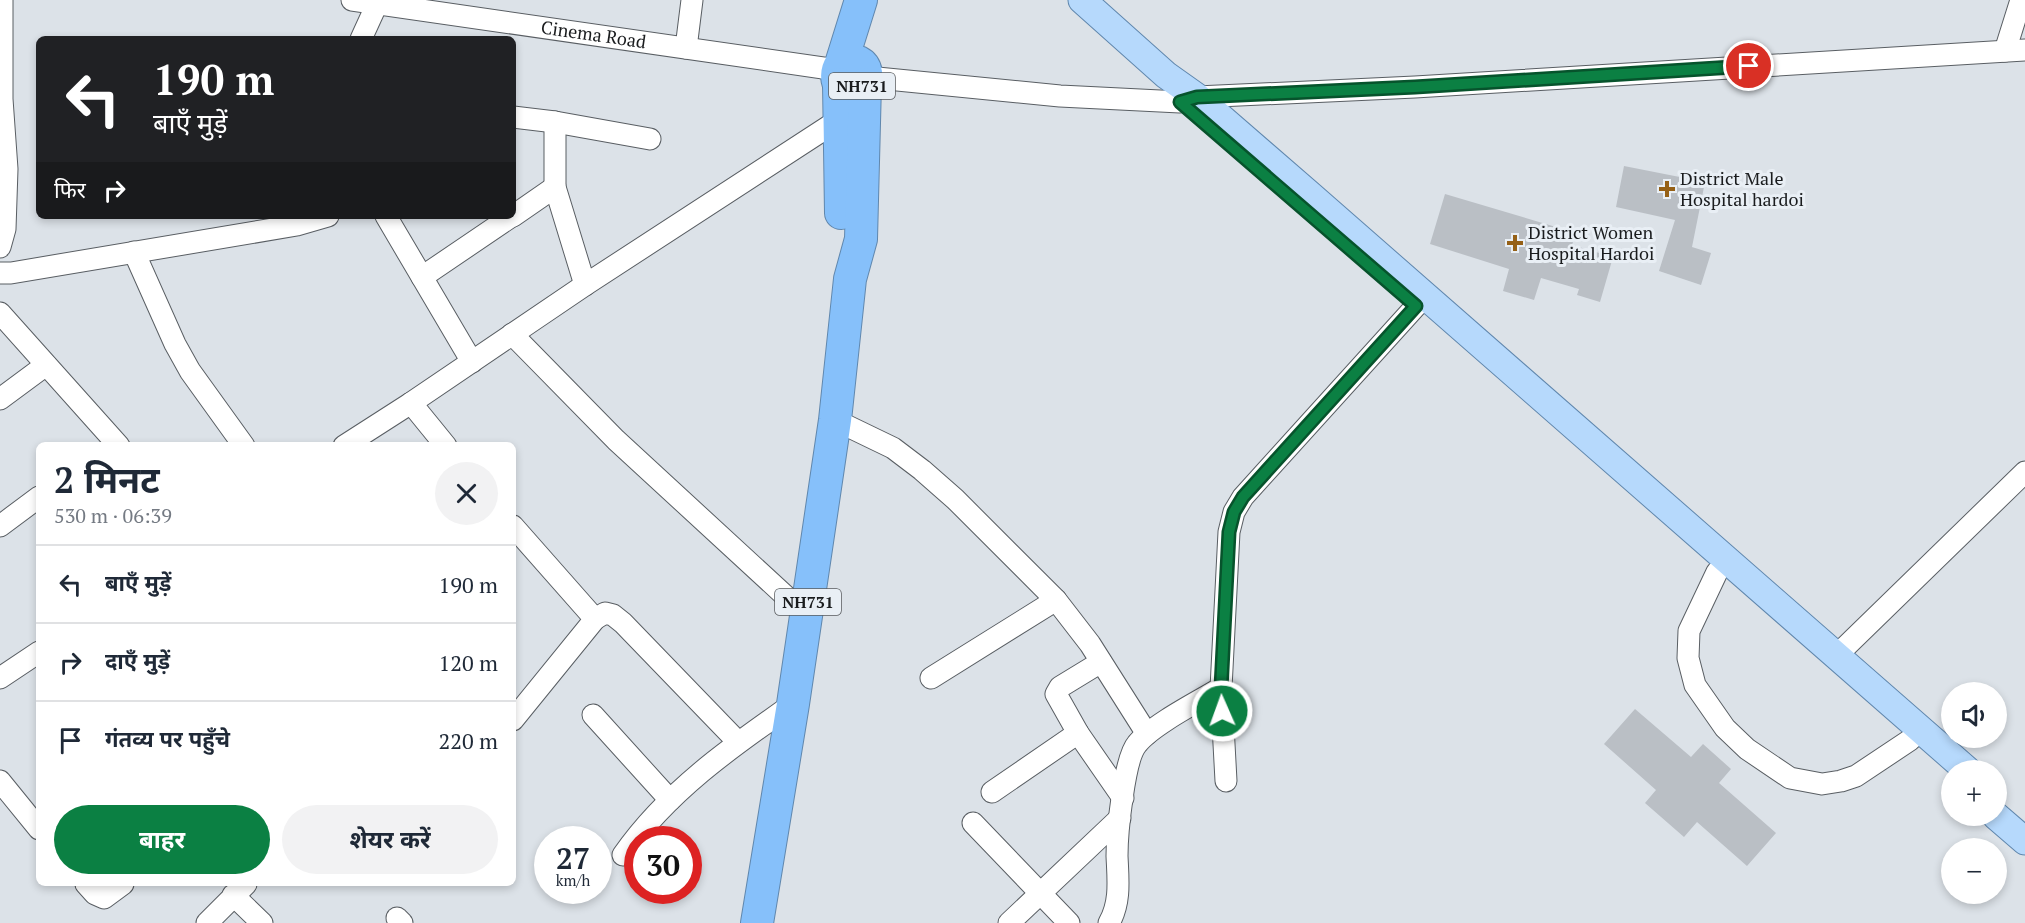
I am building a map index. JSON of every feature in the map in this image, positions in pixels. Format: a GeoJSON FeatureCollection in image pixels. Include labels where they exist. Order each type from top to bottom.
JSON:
{"type":"FeatureCollection","features":[{"type":"Feature","properties":{"kind":"highway","name":"NH731"},"geometry":{"type":"LineString","coordinates":[[850,279],[841,235],[840,119],[852,74],[861,0]]}},
{"type":"Feature","properties":{"kind":"highway","name":"NH731"},"geometry":{"type":"LineString","coordinates":[[757,923],[793,704],[835,420],[850,279],[861,239],[852,74],[868,37],[880,0]]}},
{"type":"Feature","properties":{"kind":"main road"},"geometry":{"type":"LineString","coordinates":[[1082,0],[1416,306],[1941,767]]}},
{"type":"Feature","properties":{"kind":"main road"},"geometry":{"type":"LineString","coordinates":[[1189,100],[1955,760]]}},
{"type":"Feature","properties":{"kind":"main road"},"geometry":{"type":"LineString","coordinates":[[2007,804],[2025,820]]}},
{"type":"Feature","properties":{"kind":"main road"},"geometry":{"type":"LineString","coordinates":[[2007,825],[2025,841]]}},
{"type":"Feature","properties":{"kind":"street"},"geometry":{"type":"LineString","coordinates":[[0,247],[5,229],[1,99],[2,0]]}},
{"type":"Feature","properties":{"kind":"street","name":"Cinema Road"},"geometry":{"type":"LineString","coordinates":[[352,0],[852,74],[1060,96],[1189,100],[2015,51]]}},
{"type":"Feature","properties":{"kind":"street"},"geometry":{"type":"LineString","coordinates":[[686,48],[692,0]]}},
{"type":"Feature","properties":{"kind":"street"},"geometry":{"type":"LineString","coordinates":[[2015,51],[2021,0]]}},
{"type":"Feature","properties":{"kind":"street"},"geometry":{"type":"LineString","coordinates":[[362,36],[377,4]]}},
{"type":"Feature","properties":{"kind":"street"},"geometry":{"type":"LineString","coordinates":[[516,117],[650,139]]}},
{"type":"Feature","properties":{"kind":"street"},"geometry":{"type":"LineString","coordinates":[[350,442],[585,285],[840,119]]}},
{"type":"Feature","properties":{"kind":"street"},"geometry":{"type":"LineString","coordinates":[[555,122],[555,187],[585,285]]}},
{"type":"Feature","properties":{"kind":"street"},"geometry":{"type":"LineString","coordinates":[[516,214],[555,187]]}},
{"type":"Feature","properties":{"kind":"street"},"geometry":{"type":"LineString","coordinates":[[0,273],[297,225],[318,219]]}},
{"type":"Feature","properties":{"kind":"street"},"geometry":{"type":"LineString","coordinates":[[388,219],[472,362]]}},
{"type":"Feature","properties":{"kind":"street"},"geometry":{"type":"LineString","coordinates":[[422,277],[509,219]]}},
{"type":"Feature","properties":{"kind":"street"},"geometry":{"type":"LineString","coordinates":[[134,252],[175,344],[190,371],[241,442]]}},
{"type":"Feature","properties":{"kind":"street"},"geometry":{"type":"LineString","coordinates":[[1226,781],[1221,688],[1229,532],[1234,512],[1243,497],[1416,306]]}},
{"type":"Feature","properties":{"kind":"street"},"geometry":{"type":"LineString","coordinates":[[0,313],[111,442]]}},
{"type":"Feature","properties":{"kind":"street"},"geometry":{"type":"LineString","coordinates":[[512,334],[616,440],[806,615]]}},
{"type":"Feature","properties":{"kind":"street"},"geometry":{"type":"LineString","coordinates":[[0,399],[46,365]]}},
{"type":"Feature","properties":{"kind":"street"},"geometry":{"type":"LineString","coordinates":[[411,403],[443,442]]}},
{"type":"Feature","properties":{"kind":"street"},"geometry":{"type":"LineString","coordinates":[[835,420],[893,448],[922,470],[955,499],[1056,600],[1090,644],[1147,734]]}},
{"type":"Feature","properties":{"kind":"street"},"geometry":{"type":"LineString","coordinates":[[1836,656],[2025,472]]}},
{"type":"Feature","properties":{"kind":"street"},"geometry":{"type":"LineString","coordinates":[[0,526],[36,499]]}},
{"type":"Feature","properties":{"kind":"street"},"geometry":{"type":"LineString","coordinates":[[516,529],[595,619]]}},
{"type":"Feature","properties":{"kind":"street"},"geometry":{"type":"LineString","coordinates":[[1717,572],[1689,632],[1688,658],[1695,685],[1725,728],[1747,749],[1790,778],[1822,784],[1856,776],[1910,740]]}},
{"type":"Feature","properties":{"kind":"street"},"geometry":{"type":"LineString","coordinates":[[931,678],[1056,600]]}},
{"type":"Feature","properties":{"kind":"street"},"geometry":{"type":"LineString","coordinates":[[516,716],[595,619],[605,613],[613,615],[738,742]]}},
{"type":"Feature","properties":{"kind":"street"},"geometry":{"type":"LineString","coordinates":[[0,678],[36,654]]}},
{"type":"Feature","properties":{"kind":"street"},"geometry":{"type":"LineString","coordinates":[[1101,662],[1060,687],[1056,694],[1122,808]]}},
{"type":"Feature","properties":{"kind":"street"},"geometry":{"type":"LineString","coordinates":[[1109,923],[1118,901],[1117,837],[1130,753],[1147,734],[1221,688]]}},
{"type":"Feature","properties":{"kind":"street"},"geometry":{"type":"LineString","coordinates":[[623,855],[634,839],[670,800],[738,742],[793,704]]}},
{"type":"Feature","properties":{"kind":"street"},"geometry":{"type":"LineString","coordinates":[[593,715],[670,800]]}},
{"type":"Feature","properties":{"kind":"street"},"geometry":{"type":"LineString","coordinates":[[992,792],[1078,733]]}},
{"type":"Feature","properties":{"kind":"street"},"geometry":{"type":"LineString","coordinates":[[0,781],[36,825]]}},
{"type":"Feature","properties":{"kind":"street"},"geometry":{"type":"LineString","coordinates":[[1009,923],[1122,808]]}},
{"type":"Feature","properties":{"kind":"street"},"geometry":{"type":"LineString","coordinates":[[973,823],[1069,923]]}},
{"type":"Feature","properties":{"kind":"street"},"geometry":{"type":"LineString","coordinates":[[88,886],[95,894],[104,898],[120,886]]}},
{"type":"Feature","properties":{"kind":"street"},"geometry":{"type":"LineString","coordinates":[[207,923],[239,889],[262,923]]}},
{"type":"Feature","properties":{"kind":"building"},"geometry":{"type":"Polygon","coordinates":[[[1624,166],[1705,182],[1692,247],[1711,253],[1701,285],[1659,271],[1675,220],[1616,207],[1624,166]]]}},
{"type":"Feature","properties":{"kind":"building"},"geometry":{"type":"Polygon","coordinates":[[[1445,194],[1576,233],[1572,245],[1613,257],[1600,302],[1577,295],[1579,289],[1541,278],[1534,300],[1503,291],[1509,269],[1430,244],[1445,194]]]}},
{"type":"Feature","properties":{"kind":"building"},"geometry":{"type":"Polygon","coordinates":[[[1635,709],[1691,757],[1703,744],[1731,769],[1719,783],[1776,833],[1747,866],[1697,822],[1684,837],[1645,803],[1656,790],[1604,744],[1635,709]]]}},
{"type":"Feature","properties":{"kind":"place","name":"District Male Hospital hardoi"},"geometry":{"type":"Point","coordinates":[1667,189]}},
{"type":"Feature","properties":{"kind":"place","name":"District Women Hospital Hardoi"},"geometry":{"type":"Point","coordinates":[1515,243]}},
{"type":"Feature","properties":{"kind":"route"},"geometry":{"type":"LineString","coordinates":[[1222,711],[1221,688],[1229,532],[1234,512],[1243,497],[1416,306],[1180,102],[1197,97],[1415,87],[1749,66]]}}]}
